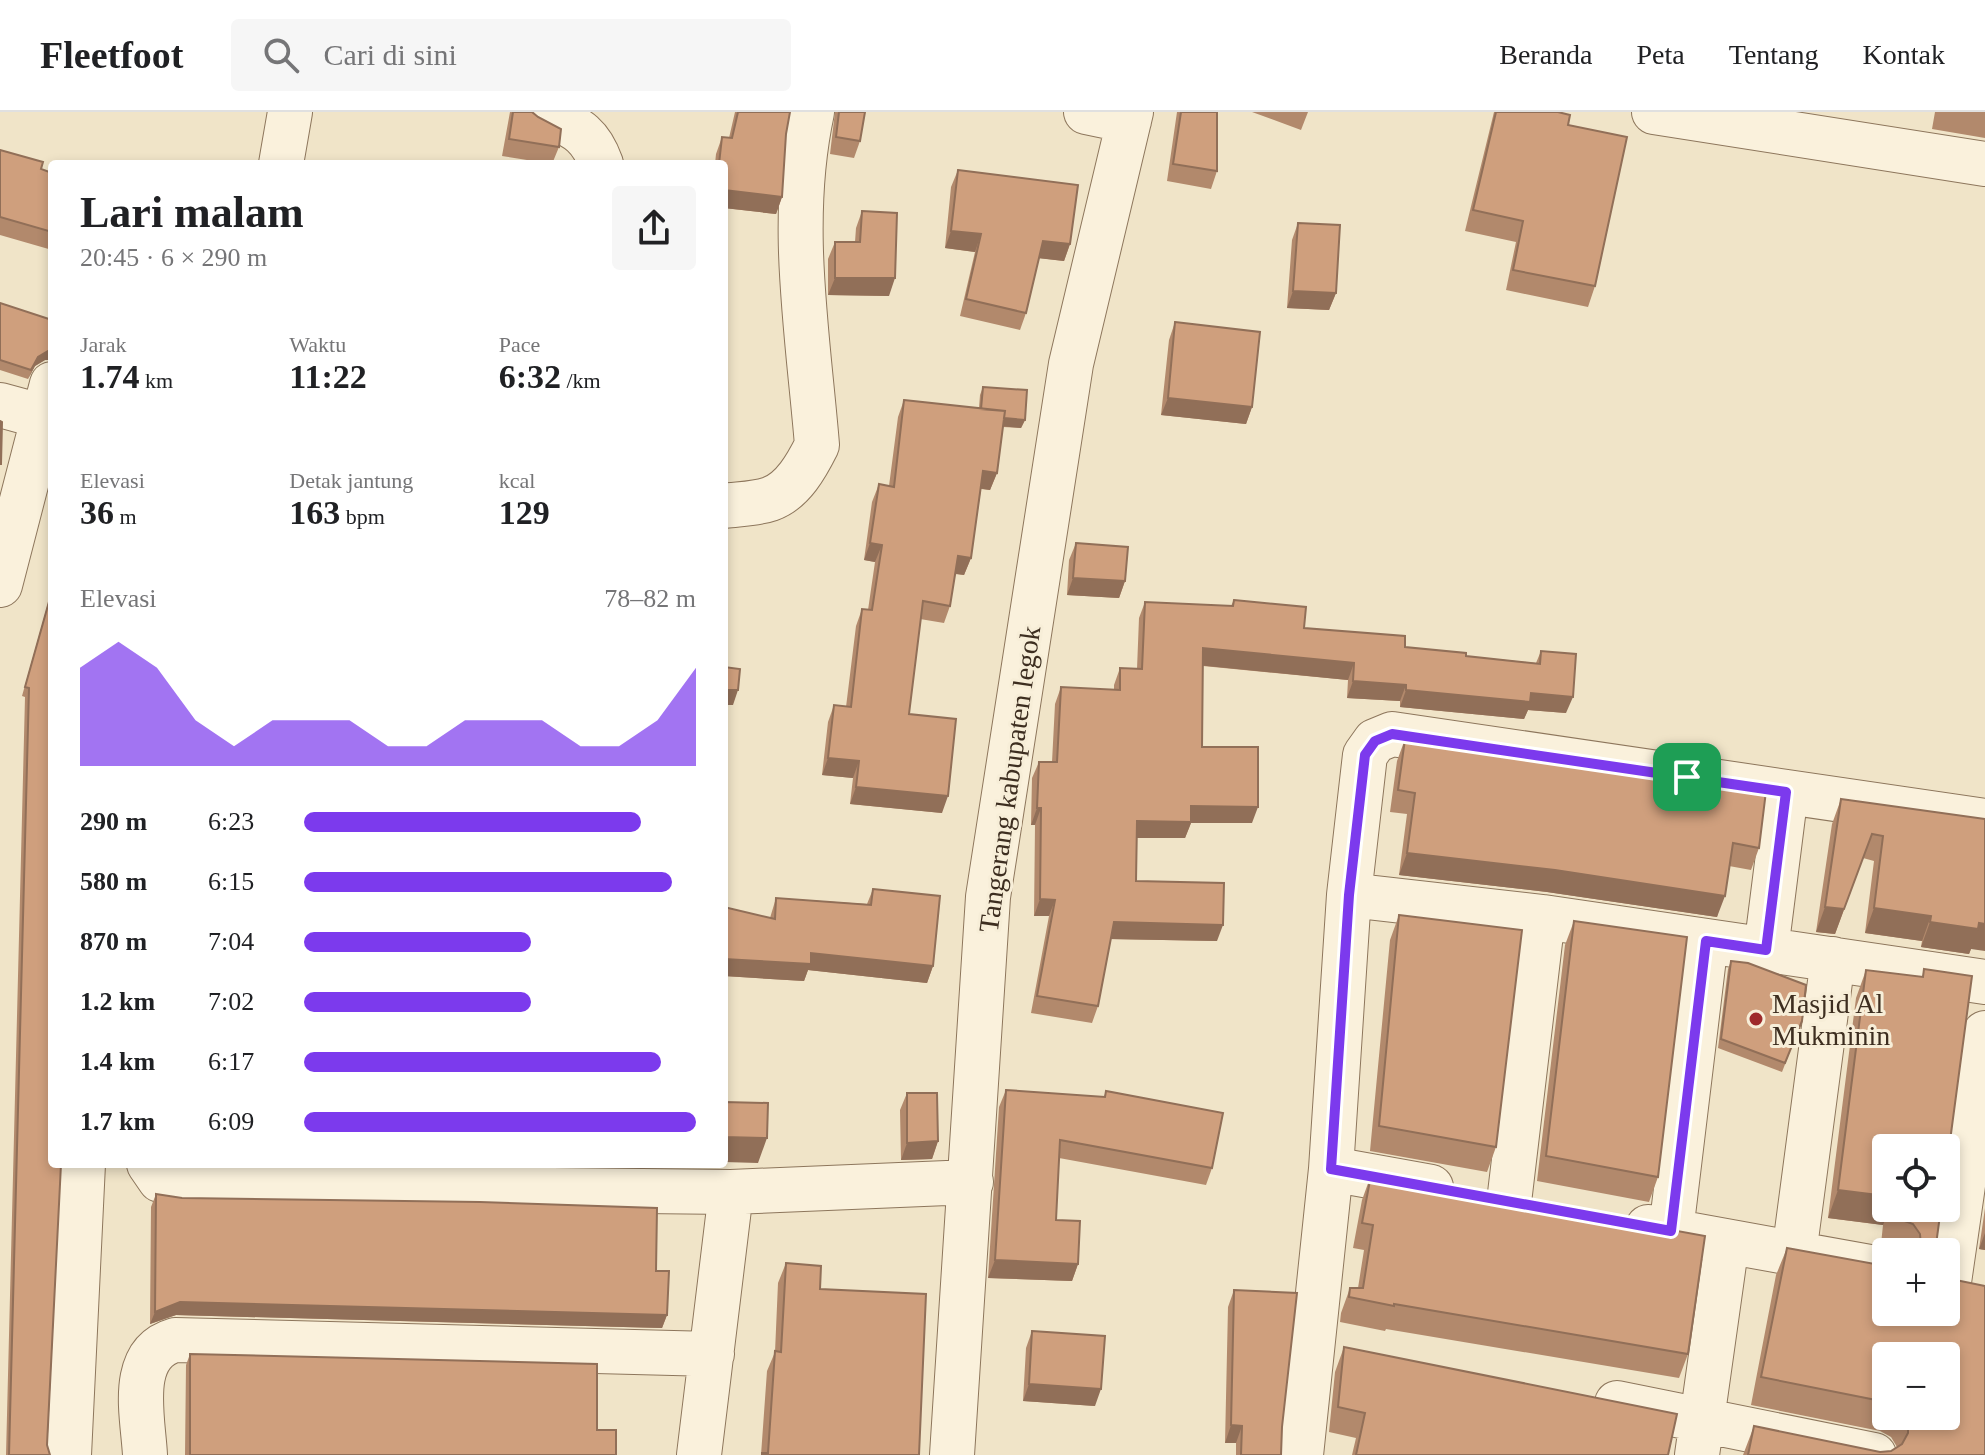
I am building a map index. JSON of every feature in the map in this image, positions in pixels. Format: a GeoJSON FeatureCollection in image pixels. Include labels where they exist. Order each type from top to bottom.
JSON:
{"type":"FeatureCollection","features":[{"type":"Feature","properties":{"kind":"street"},"geometry":{"type":"LineString","coordinates":[[282,160],[290,112]]}},
{"type":"Feature","properties":{"kind":"street"},"geometry":{"type":"LineString","coordinates":[[543,112],[583,132],[599,160]]}},
{"type":"Feature","properties":{"kind":"street"},"geometry":{"type":"LineString","coordinates":[[728,505],[770,499],[785,490],[799,476],[817,445],[799,226],[801,176],[812,112]]}},
{"type":"Feature","properties":{"kind":"street"},"geometry":{"type":"LineString","coordinates":[[1086,112],[1130,116]]}},
{"type":"Feature","properties":{"kind":"street"},"geometry":{"type":"LineString","coordinates":[[1654,112],[1985,164]]}},
{"type":"Feature","properties":{"kind":"street","name":"Tangerang kabupaten legok"},"geometry":{"type":"LineString","coordinates":[[952,1455],[988,897],[1071,364],[1130,116]]}},
{"type":"Feature","properties":{"kind":"street"},"geometry":{"type":"LineString","coordinates":[[0,405],[48,401],[0,582]]}},
{"type":"Feature","properties":{"kind":"street"},"geometry":{"type":"LineString","coordinates":[[1301,1455],[1331,1169],[1349,895],[1365,755],[1375,741],[1392,734],[1985,821]]}},
{"type":"Feature","properties":{"kind":"street"},"geometry":{"type":"LineString","coordinates":[[1766,950],[1786,792]]}},
{"type":"Feature","properties":{"kind":"street"},"geometry":{"type":"LineString","coordinates":[[1349,895],[1543,917],[1985,982]]}},
{"type":"Feature","properties":{"kind":"street"},"geometry":{"type":"LineString","coordinates":[[1509,1202],[1543,917]]}},
{"type":"Feature","properties":{"kind":"street"},"geometry":{"type":"LineString","coordinates":[[1671,1231],[1706,941]]}},
{"type":"Feature","properties":{"kind":"street"},"geometry":{"type":"LineString","coordinates":[[1794,1254],[1833,959]]}},
{"type":"Feature","properties":{"kind":"street"},"geometry":{"type":"LineString","coordinates":[[1960,1284],[1985,1033]]}},
{"type":"Feature","properties":{"kind":"street"},"geometry":{"type":"LineString","coordinates":[[69,1455],[83,1168]]}},
{"type":"Feature","properties":{"kind":"street"},"geometry":{"type":"LineString","coordinates":[[152,1168],[160,1180],[178,1186],[439,1176],[731,1192],[971,1182]]}},
{"type":"Feature","properties":{"kind":"street"},"geometry":{"type":"LineString","coordinates":[[1331,1169],[1553,1210]]}},
{"type":"Feature","properties":{"kind":"street"},"geometry":{"type":"LineString","coordinates":[[699,1455],[731,1192]]}},
{"type":"Feature","properties":{"kind":"street"},"geometry":{"type":"LineString","coordinates":[[1612,1221],[1872,1268]]}},
{"type":"Feature","properties":{"kind":"street"},"geometry":{"type":"LineString","coordinates":[[1700,1438],[1727,1242]]}},
{"type":"Feature","properties":{"kind":"street"},"geometry":{"type":"LineString","coordinates":[[145,1455],[141,1377],[150,1355],[161,1344],[175,1340],[712,1354]]}},
{"type":"Feature","properties":{"kind":"street"},"geometry":{"type":"LineString","coordinates":[[1312,1342],[1359,1352]]}},
{"type":"Feature","properties":{"kind":"street"},"geometry":{"type":"LineString","coordinates":[[1577,1396],[1700,1438],[1874,1455]]}},
{"type":"Feature","properties":{"kind":"building"},"geometry":{"type":"Polygon","coordinates":[[[513,112],[532,112],[561,129],[559,147],[509,139],[513,112]]]}},
{"type":"Feature","properties":{"kind":"building"},"geometry":{"type":"Polygon","coordinates":[[[738,112],[790,112],[782,197],[728,190],[728,160],[719,160],[722,137],[732,138],[738,112]]]}},
{"type":"Feature","properties":{"kind":"building"},"geometry":{"type":"Polygon","coordinates":[[[839,112],[865,112],[860,141],[836,137],[839,112]]]}},
{"type":"Feature","properties":{"kind":"building"},"geometry":{"type":"Polygon","coordinates":[[[1181,112],[1217,112],[1217,171],[1173,164],[1181,112]]]}},
{"type":"Feature","properties":{"kind":"building"},"geometry":{"type":"Polygon","coordinates":[[[1496,112],[1558,112],[1570,115],[1568,125],[1627,137],[1595,286],[1513,270],[1523,221],[1473,210],[1496,112]]]}},
{"type":"Feature","properties":{"kind":"building"},"geometry":{"type":"Polygon","coordinates":[[[0,150],[43,162],[41,169],[48,172],[48,231],[0,217],[0,150]]]}},
{"type":"Feature","properties":{"kind":"building"},"geometry":{"type":"Polygon","coordinates":[[[958,170],[1078,185],[1070,244],[1043,241],[1026,313],[966,299],[981,234],[951,231],[958,170]]]}},
{"type":"Feature","properties":{"kind":"building"},"geometry":{"type":"Polygon","coordinates":[[[862,211],[897,213],[895,278],[835,278],[835,242],[860,242],[862,211]]]}},
{"type":"Feature","properties":{"kind":"building"},"geometry":{"type":"Polygon","coordinates":[[[1298,223],[1340,225],[1336,293],[1293,291],[1298,223]]]}},
{"type":"Feature","properties":{"kind":"building"},"geometry":{"type":"Polygon","coordinates":[[[0,303],[48,319],[48,351],[38,357],[31,370],[0,360],[0,303]]]}},
{"type":"Feature","properties":{"kind":"building"},"geometry":{"type":"Polygon","coordinates":[[[1175,322],[1260,332],[1252,407],[1168,398],[1175,322]]]}},
{"type":"Feature","properties":{"kind":"building"},"geometry":{"type":"Polygon","coordinates":[[[983,387],[1027,390],[1025,420],[1004,418],[1005,411],[981,409],[983,387]]]}},
{"type":"Feature","properties":{"kind":"building"},"geometry":{"type":"Polygon","coordinates":[[[904,400],[1005,411],[997,473],[983,471],[971,558],[958,556],[950,606],[923,601],[909,714],[956,719],[948,796],[856,787],[859,761],[828,758],[834,705],[851,707],[862,609],[872,610],[882,545],[870,543],[879,484],[894,487],[904,400]]]}},
{"type":"Feature","properties":{"kind":"building"},"geometry":{"type":"Polygon","coordinates":[[[2,422],[1,464],[0,464],[2,422]]]}},
{"type":"Feature","properties":{"kind":"building"},"geometry":{"type":"Polygon","coordinates":[[[1076,543],[1128,547],[1125,581],[1073,578],[1076,543]]]}},
{"type":"Feature","properties":{"kind":"building"},"geometry":{"type":"Polygon","coordinates":[[[1234,600],[1306,607],[1304,628],[1405,636],[1405,647],[1540,664],[1541,651],[1576,654],[1573,697],[1531,693],[1530,702],[1406,690],[1406,685],[1353,681],[1354,663],[1203,648],[1202,747],[1258,747],[1258,807],[1191,806],[1191,822],[1137,821],[1136,881],[1224,883],[1223,925],[1114,922],[1098,1006],[1037,996],[1055,900],[1040,899],[1039,762],[1057,762],[1061,687],[1120,690],[1120,668],[1142,669],[1145,602],[1233,606],[1234,600]]]}},
{"type":"Feature","properties":{"kind":"building"},"geometry":{"type":"Polygon","coordinates":[[[48,605],[48,1168],[61,1168],[47,1445],[50,1455],[9,1455],[29,688],[25,687],[48,605]]]}},
{"type":"Feature","properties":{"kind":"building"},"geometry":{"type":"Polygon","coordinates":[[[728,668],[740,669],[738,690],[728,690],[728,668]]]}},
{"type":"Feature","properties":{"kind":"building"},"geometry":{"type":"Polygon","coordinates":[[[1405,739],[1721,788],[1722,785],[1766,791],[1759,848],[1733,843],[1725,896],[1555,870],[1407,853],[1415,793],[1398,790],[1405,739]]]}},
{"type":"Feature","properties":{"kind":"building"},"geometry":{"type":"Polygon","coordinates":[[[1841,799],[1985,819],[1985,924],[1979,923],[1978,929],[1930,922],[1931,916],[1874,908],[1883,836],[1872,834],[1844,909],[1825,907],[1841,799]]]}},
{"type":"Feature","properties":{"kind":"building"},"geometry":{"type":"Polygon","coordinates":[[[873,889],[940,896],[933,966],[811,953],[811,964],[728,959],[728,908],[775,919],[776,898],[871,905],[873,889]]]}},
{"type":"Feature","properties":{"kind":"building"},"geometry":{"type":"Polygon","coordinates":[[[1399,915],[1522,930],[1496,1147],[1379,1126],[1399,915]]]}},
{"type":"Feature","properties":{"kind":"building"},"geometry":{"type":"Polygon","coordinates":[[[1574,921],[1687,937],[1658,1177],[1546,1156],[1574,921]]]}},
{"type":"Feature","properties":{"kind":"building","name":"Masjid Al Mukminin"},"geometry":{"type":"Polygon","coordinates":[[[1731,961],[1748,963],[1806,985],[1802,1021],[1785,1063],[1721,1039],[1731,961]]]}},
{"type":"Feature","properties":{"kind":"building"},"geometry":{"type":"Polygon","coordinates":[[[1924,969],[1972,976],[1951,1134],[1872,1134],[1872,1194],[1838,1190],[1866,970],[1923,977],[1924,969]]]}},
{"type":"Feature","properties":{"kind":"building"},"geometry":{"type":"Polygon","coordinates":[[[1006,1090],[1105,1097],[1106,1091],[1223,1113],[1212,1168],[1060,1140],[1056,1220],[1080,1221],[1078,1264],[995,1260],[1006,1090]]]}},
{"type":"Feature","properties":{"kind":"building"},"geometry":{"type":"Polygon","coordinates":[[[907,1093],[937,1093],[938,1141],[907,1143],[907,1093]]]}},
{"type":"Feature","properties":{"kind":"building"},"geometry":{"type":"Polygon","coordinates":[[[728,1102],[768,1103],[767,1138],[728,1137],[728,1102]]]}},
{"type":"Feature","properties":{"kind":"building"},"geometry":{"type":"Polygon","coordinates":[[[1371,1175],[1705,1236],[1688,1354],[1349,1297],[1350,1288],[1363,1288],[1373,1225],[1362,1223],[1371,1175]]]}},
{"type":"Feature","properties":{"kind":"building"},"geometry":{"type":"Polygon","coordinates":[[[156,1194],[182,1198],[657,1208],[656,1271],[669,1271],[667,1315],[180,1302],[155,1312],[156,1194]]]}},
{"type":"Feature","properties":{"kind":"building"},"geometry":{"type":"Polygon","coordinates":[[[1908,1222],[1939,1222],[1937,1238],[1920,1238],[1913,1224],[1908,1222]]]}},
{"type":"Feature","properties":{"kind":"building"},"geometry":{"type":"Polygon","coordinates":[[[1787,1248],[1872,1263],[1872,1326],[1960,1326],[1960,1281],[1985,1286],[1985,1455],[1748,1455],[1754,1426],[1880,1452],[1891,1451],[1902,1444],[1908,1430],[1960,1430],[1960,1342],[1872,1342],[1872,1399],[1761,1377],[1787,1248]]]}},
{"type":"Feature","properties":{"kind":"building"},"geometry":{"type":"Polygon","coordinates":[[[786,1263],[821,1266],[820,1289],[926,1294],[919,1455],[762,1455],[768,1453],[775,1351],[781,1352],[786,1263]]]}},
{"type":"Feature","properties":{"kind":"building"},"geometry":{"type":"Polygon","coordinates":[[[1234,1290],[1297,1293],[1281,1455],[1241,1455],[1242,1426],[1231,1425],[1234,1290]]]}},
{"type":"Feature","properties":{"kind":"building"},"geometry":{"type":"Polygon","coordinates":[[[1032,1331],[1105,1336],[1101,1389],[1029,1384],[1032,1331]]]}},
{"type":"Feature","properties":{"kind":"building"},"geometry":{"type":"Polygon","coordinates":[[[1344,1347],[1677,1414],[1668,1455],[1356,1455],[1365,1413],[1338,1407],[1344,1347]]]}},
{"type":"Feature","properties":{"kind":"building"},"geometry":{"type":"Polygon","coordinates":[[[190,1354],[597,1364],[597,1430],[616,1430],[616,1455],[190,1455],[190,1354]]]}},
{"type":"Feature","properties":{"kind":"place","name":"Masjid Al Mukminin"},"geometry":{"type":"Point","coordinates":[1756,1019]}},
{"type":"Feature","properties":{"kind":"route"},"geometry":{"type":"LineString","coordinates":[[1392,734],[1687,777],[1786,792],[1766,950],[1706,941],[1671,1231],[1331,1169],[1349,895],[1365,755],[1375,741],[1392,734]]}}]}
